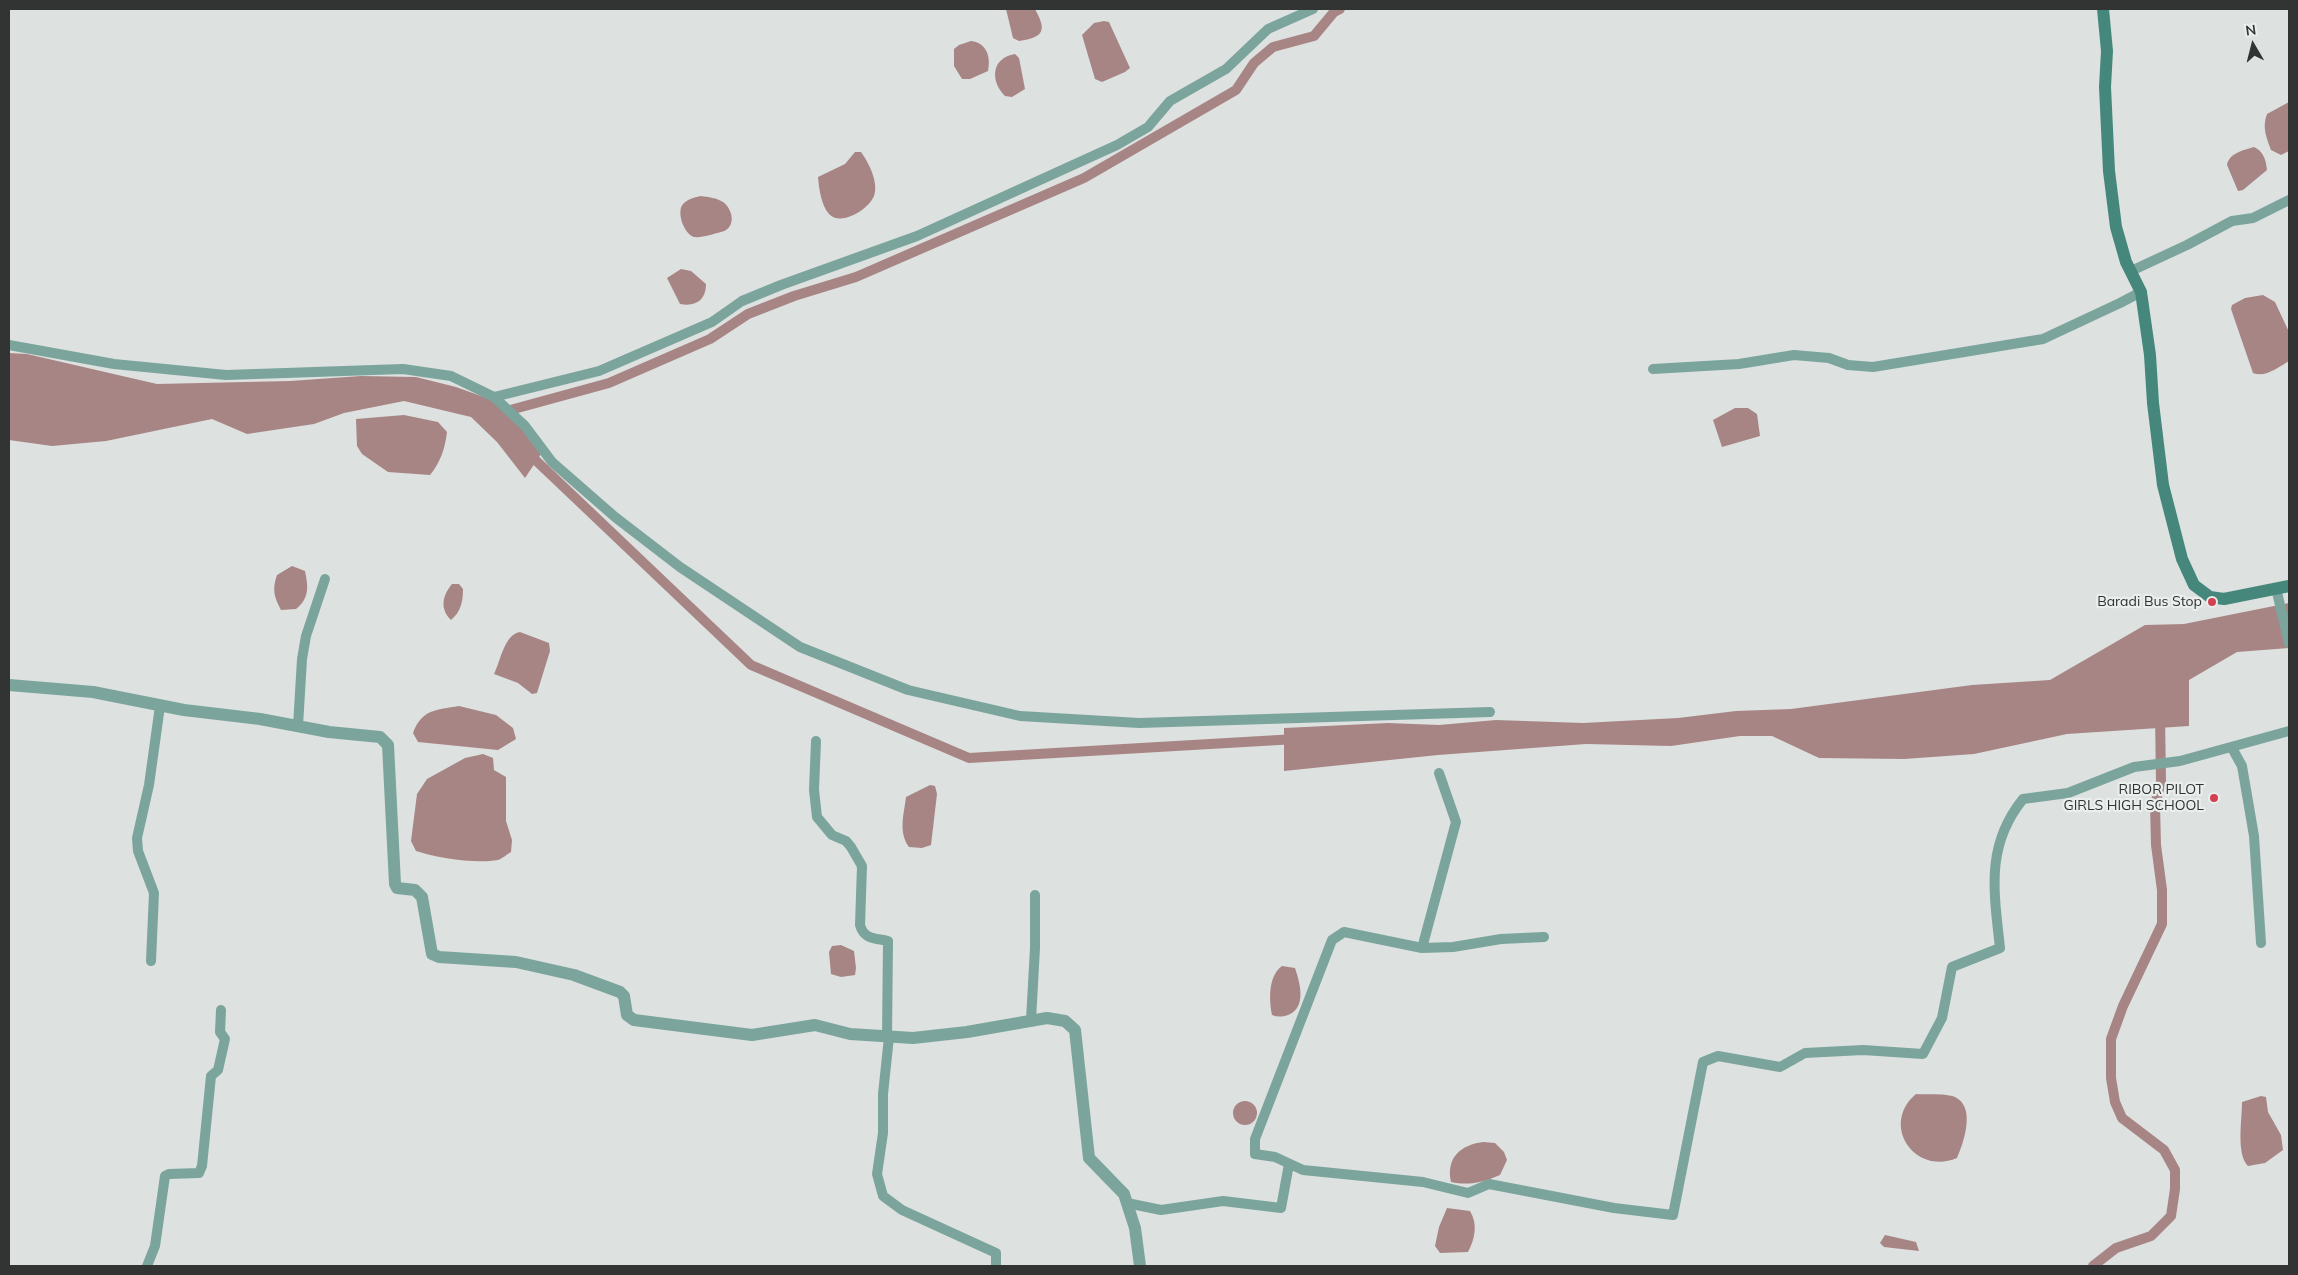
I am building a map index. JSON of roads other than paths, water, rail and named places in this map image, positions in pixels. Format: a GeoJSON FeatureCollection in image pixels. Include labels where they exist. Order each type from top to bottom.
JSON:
{"type":"FeatureCollection","features":[{"type":"Feature","properties":{"kind":"main road"},"geometry":{"type":"LineString","coordinates":[[2103,9],[2108,51],[2105,87],[2109,171],[2116,227],[2131,271],[2141,292],[2150,355],[2153,403],[2163,485],[2187,573],[2201,591],[2210,596],[2224,599],[2283,587]]}},
{"type":"Feature","properties":{"kind":"street"},"geometry":{"type":"LineString","coordinates":[[494,397],[599,371],[712,322],[742,301],[781,284],[917,236],[1117,145],[1148,126],[1170,102],[1226,69],[1268,29],[1313,9]]}},
{"type":"Feature","properties":{"kind":"street"},"geometry":{"type":"LineString","coordinates":[[2131,271],[2187,246],[2232,221],[2253,218],[2289,200]]}},
{"type":"Feature","properties":{"kind":"street"},"geometry":{"type":"LineString","coordinates":[[1653,369],[1739,364],[1794,355],[1828,358],[1848,365],[1873,367],[2042,339],[2141,292]]}},
{"type":"Feature","properties":{"kind":"street"},"geometry":{"type":"LineString","coordinates":[[9,345],[114,364],[226,375],[403,369],[451,376],[503,403],[552,462],[616,517],[680,567],[800,648],[908,690],[1020,716],[1139,723],[1490,712]]}},
{"type":"Feature","properties":{"kind":"street"},"geometry":{"type":"LineString","coordinates":[[298,726],[302,659],[306,636],[325,579]]}},
{"type":"Feature","properties":{"kind":"street"},"geometry":{"type":"LineString","coordinates":[[2283,587],[2289,643]]}},
{"type":"Feature","properties":{"kind":"street"},"geometry":{"type":"LineString","coordinates":[[9,685],[93,692],[160,706],[329,732],[380,737],[388,745],[394,884],[397,888],[415,890],[422,898],[432,954],[439,957],[516,962],[574,975],[620,992],[624,996],[627,1015],[634,1020],[752,1035],[815,1025],[850,1034],[913,1038],[967,1032],[1047,1018],[1065,1021],[1075,1030],[1089,1158],[1124,1194],[1135,1228],[1140,1266]]}},
{"type":"Feature","properties":{"kind":"street"},"geometry":{"type":"LineString","coordinates":[[151,961],[154,893],[138,851],[137,838],[149,785],[160,706]]}},
{"type":"Feature","properties":{"kind":"street"},"geometry":{"type":"LineString","coordinates":[[1544,937],[1501,939],[1453,946],[1422,948],[1344,932],[1332,940],[1255,1139],[1255,1154],[1275,1157],[1303,1170],[1423,1182],[1468,1193],[1489,1184],[1614,1208],[1673,1215],[1703,1062],[1718,1056],[1780,1067],[1804,1053],[1863,1050],[1922,1054],[1942,1018],[1952,967],[2000,948],[1994,887],[1998,843],[2009,816],[2023,799],[2068,793],[2134,767],[2180,761],[2289,731]]}},
{"type":"Feature","properties":{"kind":"street"},"geometry":{"type":"LineString","coordinates":[[816,741],[814,790],[816,817],[832,835],[846,841],[852,847],[862,866],[860,925],[862,933],[869,938],[888,941],[888,1037],[883,1094],[883,1133],[877,1174],[883,1196],[902,1210],[996,1253],[996,1266]]}},
{"type":"Feature","properties":{"kind":"street"},"geometry":{"type":"LineString","coordinates":[[2232,748],[2242,766],[2254,836],[2261,943]]}},
{"type":"Feature","properties":{"kind":"street"},"geometry":{"type":"LineString","coordinates":[[1422,948],[1456,822],[1439,773]]}},
{"type":"Feature","properties":{"kind":"street"},"geometry":{"type":"LineString","coordinates":[[1031,1020],[1035,948],[1035,895]]}},
{"type":"Feature","properties":{"kind":"street"},"geometry":{"type":"LineString","coordinates":[[146,1266],[155,1246],[165,1176],[169,1174],[199,1173],[202,1166],[211,1076],[218,1070],[225,1040],[220,1032],[221,1010]]}},
{"type":"Feature","properties":{"kind":"street"},"geometry":{"type":"LineString","coordinates":[[1127,1203],[1161,1210],[1223,1201],[1281,1208],[1288,1164]]}},
{"type":"Feature","properties":{"kind":"waterway"},"geometry":{"type":"LineString","coordinates":[[503,412],[609,383],[710,339],[748,314],[794,296],[856,277],[1084,178],[1236,90],[1254,63],[1273,47],[1314,36],[1334,12],[1340,9]]}},
{"type":"Feature","properties":{"kind":"waterway"},"geometry":{"type":"LineString","coordinates":[[527,452],[751,665],[969,758],[1296,739]]}},
{"type":"Feature","properties":{"kind":"waterway"},"geometry":{"type":"LineString","coordinates":[[2093,1266],[2116,1248],[2151,1236],[2171,1216],[2175,1189],[2175,1170],[2164,1150],[2122,1118],[2115,1102],[2111,1078],[2111,1039],[2123,1006],[2162,924],[2162,890],[2156,845],[2155,805],[2161,781],[2160,715]]}},
{"type":"Feature","properties":{"kind":"place","name":"Baradi Bus Stop"},"geometry":{"type":"Point","coordinates":[2212,602]}},
{"type":"Feature","properties":{"kind":"place","name":"RIBOR PILOT GIRLS HIGH SCHOOL"},"geometry":{"type":"Point","coordinates":[2214,798]}}]}
